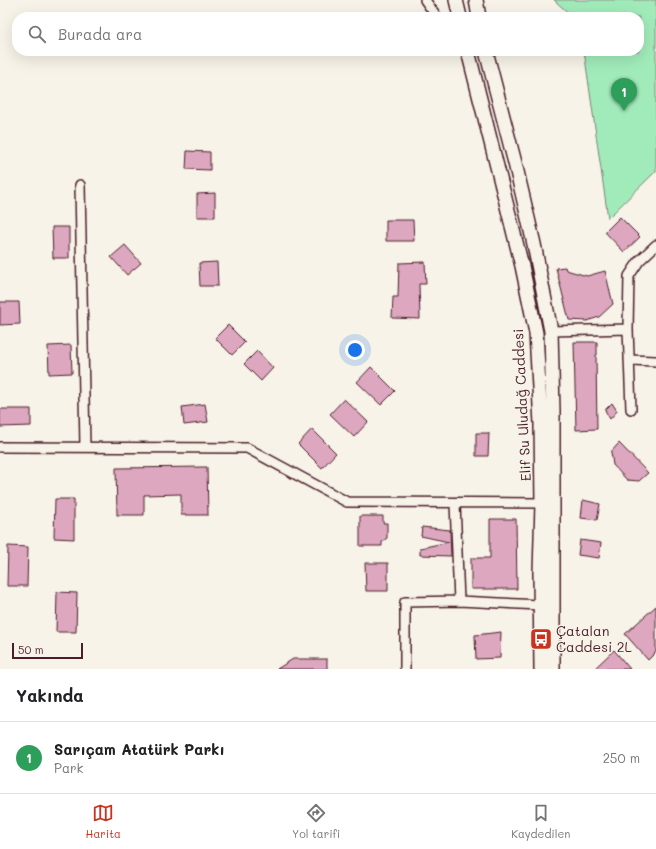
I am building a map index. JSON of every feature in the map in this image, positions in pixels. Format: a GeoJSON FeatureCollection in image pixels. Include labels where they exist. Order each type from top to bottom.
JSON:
{"type":"FeatureCollection","features":[{"type":"Feature","properties":{"kind":"main road"},"geometry":{"type":"LineString","coordinates":[[456,0],[459,12]]}},
{"type":"Feature","properties":{"kind":"main road"},"geometry":{"type":"LineString","coordinates":[[476,0],[478,12]]}},
{"type":"Feature","properties":{"kind":"main road","name":"Elif Su Uludağ Caddesi"},"geometry":{"type":"LineString","coordinates":[[469,56],[522,266],[536,333],[541,424],[541,669]]}},
{"type":"Feature","properties":{"kind":"main road","name":"Elif Su Uludağ Caddesi"},"geometry":{"type":"LineString","coordinates":[[487,56],[534,244],[551,331],[553,411],[553,669]]}},
{"type":"Feature","properties":{"kind":"street"},"geometry":{"type":"LineString","coordinates":[[425,0],[433,12]]}},
{"type":"Feature","properties":{"kind":"street"},"geometry":{"type":"LineString","coordinates":[[80,185],[85,447]]}},
{"type":"Feature","properties":{"kind":"street"},"geometry":{"type":"LineString","coordinates":[[631,409],[628,329],[629,276],[639,261],[656,245]]}},
{"type":"Feature","properties":{"kind":"street"},"geometry":{"type":"LineString","coordinates":[[551,331],[628,329]]}},
{"type":"Feature","properties":{"kind":"street"},"geometry":{"type":"LineString","coordinates":[[629,360],[656,361]]}},
{"type":"Feature","properties":{"kind":"street"},"geometry":{"type":"LineString","coordinates":[[0,447],[247,448],[347,502],[542,503]]}},
{"type":"Feature","properties":{"kind":"street"},"geometry":{"type":"LineString","coordinates":[[455,503],[459,601]]}},
{"type":"Feature","properties":{"kind":"street"},"geometry":{"type":"LineString","coordinates":[[405,669],[404,602],[459,601],[540,604]]}},
{"type":"Feature","properties":{"kind":"green space"},"geometry":{"type":"Polygon","coordinates":[[[554,0],[656,0],[656,171],[608,218],[585,56],[644,56],[644,12],[567,12],[554,0]]]}},
{"type":"Feature","properties":{"kind":"building"},"geometry":{"type":"Polygon","coordinates":[[[187,151],[210,152],[210,170],[186,169],[187,151]]]}},
{"type":"Feature","properties":{"kind":"building"},"geometry":{"type":"Polygon","coordinates":[[[215,193],[215,217],[197,217],[197,194],[215,193]]]}},
{"type":"Feature","properties":{"kind":"building"},"geometry":{"type":"Polygon","coordinates":[[[620,217],[640,237],[624,252],[605,232],[620,217]]]}},
{"type":"Feature","properties":{"kind":"building"},"geometry":{"type":"Polygon","coordinates":[[[386,220],[413,220],[414,241],[386,241],[386,220]]]}},
{"type":"Feature","properties":{"kind":"building"},"geometry":{"type":"Polygon","coordinates":[[[52,227],[69,227],[69,258],[53,258],[52,227]]]}},
{"type":"Feature","properties":{"kind":"building"},"geometry":{"type":"Polygon","coordinates":[[[125,245],[141,263],[127,275],[111,257],[125,245]]]}},
{"type":"Feature","properties":{"kind":"building"},"geometry":{"type":"Polygon","coordinates":[[[217,262],[218,286],[200,286],[199,263],[217,262]]]}},
{"type":"Feature","properties":{"kind":"building"},"geometry":{"type":"Polygon","coordinates":[[[425,262],[426,284],[419,284],[420,319],[392,318],[393,297],[398,297],[399,263],[425,262]]]}},
{"type":"Feature","properties":{"kind":"building"},"geometry":{"type":"Polygon","coordinates":[[[565,267],[566,270],[587,276],[605,271],[613,304],[599,317],[587,321],[569,320],[556,268],[565,267]]]}},
{"type":"Feature","properties":{"kind":"building"},"geometry":{"type":"Polygon","coordinates":[[[0,302],[19,302],[20,324],[0,325],[0,302]]]}},
{"type":"Feature","properties":{"kind":"building"},"geometry":{"type":"Polygon","coordinates":[[[228,325],[245,342],[232,355],[215,338],[228,325]]]}},
{"type":"Feature","properties":{"kind":"building"},"geometry":{"type":"Polygon","coordinates":[[[574,342],[597,342],[597,429],[576,430],[574,342]]]}},
{"type":"Feature","properties":{"kind":"building"},"geometry":{"type":"Polygon","coordinates":[[[71,345],[72,373],[49,374],[48,346],[71,345]]]}},
{"type":"Feature","properties":{"kind":"building"},"geometry":{"type":"Polygon","coordinates":[[[257,351],[273,368],[261,381],[244,364],[257,351]]]}},
{"type":"Feature","properties":{"kind":"building"},"geometry":{"type":"Polygon","coordinates":[[[371,367],[395,391],[381,405],[357,382],[371,367]]]}},
{"type":"Feature","properties":{"kind":"building"},"geometry":{"type":"Polygon","coordinates":[[[344,399],[368,422],[354,437],[330,414],[344,399]]]}},
{"type":"Feature","properties":{"kind":"building"},"geometry":{"type":"Polygon","coordinates":[[[612,403],[617,411],[610,419],[605,410],[612,403]]]}},
{"type":"Feature","properties":{"kind":"building"},"geometry":{"type":"Polygon","coordinates":[[[205,404],[208,422],[184,425],[182,407],[205,404]]]}},
{"type":"Feature","properties":{"kind":"building"},"geometry":{"type":"Polygon","coordinates":[[[0,409],[31,409],[31,426],[0,427],[0,409]]]}},
{"type":"Feature","properties":{"kind":"building"},"geometry":{"type":"Polygon","coordinates":[[[312,429],[336,453],[322,468],[298,444],[312,429]]]}},
{"type":"Feature","properties":{"kind":"building"},"geometry":{"type":"Polygon","coordinates":[[[476,433],[489,433],[488,456],[476,456],[476,433]]]}},
{"type":"Feature","properties":{"kind":"building"},"geometry":{"type":"Polygon","coordinates":[[[619,443],[648,473],[639,481],[627,480],[613,465],[611,452],[619,443]]]}},
{"type":"Feature","properties":{"kind":"building"},"geometry":{"type":"Polygon","coordinates":[[[207,467],[208,515],[181,515],[181,494],[144,495],[144,515],[117,515],[116,468],[207,467]]]}},
{"type":"Feature","properties":{"kind":"building"},"geometry":{"type":"Polygon","coordinates":[[[55,499],[74,499],[74,539],[54,538],[55,499]]]}},
{"type":"Feature","properties":{"kind":"building"},"geometry":{"type":"Polygon","coordinates":[[[583,500],[600,504],[597,520],[581,518],[583,500]]]}},
{"type":"Feature","properties":{"kind":"building"},"geometry":{"type":"Polygon","coordinates":[[[360,516],[383,516],[383,523],[387,523],[387,538],[382,542],[382,546],[360,546],[360,516]]]}},
{"type":"Feature","properties":{"kind":"building"},"geometry":{"type":"Polygon","coordinates":[[[490,519],[516,519],[517,589],[471,589],[471,558],[490,558],[490,519]]]}},
{"type":"Feature","properties":{"kind":"building"},"geometry":{"type":"Polygon","coordinates":[[[422,527],[450,530],[451,556],[420,555],[420,548],[449,542],[421,536],[422,527]]]}},
{"type":"Feature","properties":{"kind":"building"},"geometry":{"type":"Polygon","coordinates":[[[580,540],[601,543],[599,558],[578,555],[580,540]]]}},
{"type":"Feature","properties":{"kind":"building"},"geometry":{"type":"Polygon","coordinates":[[[8,546],[28,547],[27,586],[7,586],[8,546]]]}},
{"type":"Feature","properties":{"kind":"building"},"geometry":{"type":"Polygon","coordinates":[[[365,563],[388,563],[388,591],[366,591],[365,563]]]}},
{"type":"Feature","properties":{"kind":"building"},"geometry":{"type":"Polygon","coordinates":[[[57,592],[77,593],[76,632],[56,632],[57,592]]]}},
{"type":"Feature","properties":{"kind":"building"},"geometry":{"type":"Polygon","coordinates":[[[656,606],[656,652],[648,660],[625,634],[656,606]]]}},
{"type":"Feature","properties":{"kind":"building"},"geometry":{"type":"Polygon","coordinates":[[[501,632],[500,658],[476,659],[475,635],[501,632]]]}},
{"type":"Feature","properties":{"kind":"building"},"geometry":{"type":"Polygon","coordinates":[[[614,650],[630,669],[594,669],[614,650]]]}},
{"type":"Feature","properties":{"kind":"building"},"geometry":{"type":"Polygon","coordinates":[[[293,659],[327,659],[327,669],[277,669],[293,659]]]}},
{"type":"Feature","properties":{"kind":"place","name":"Sarıçam Atatürk Parkı"},"geometry":{"type":"Point","coordinates":[624,111]}},
{"type":"Feature","properties":{"kind":"place","name":"Çatalan Caddesi 2L"},"geometry":{"type":"Point","coordinates":[541,639]}}]}
